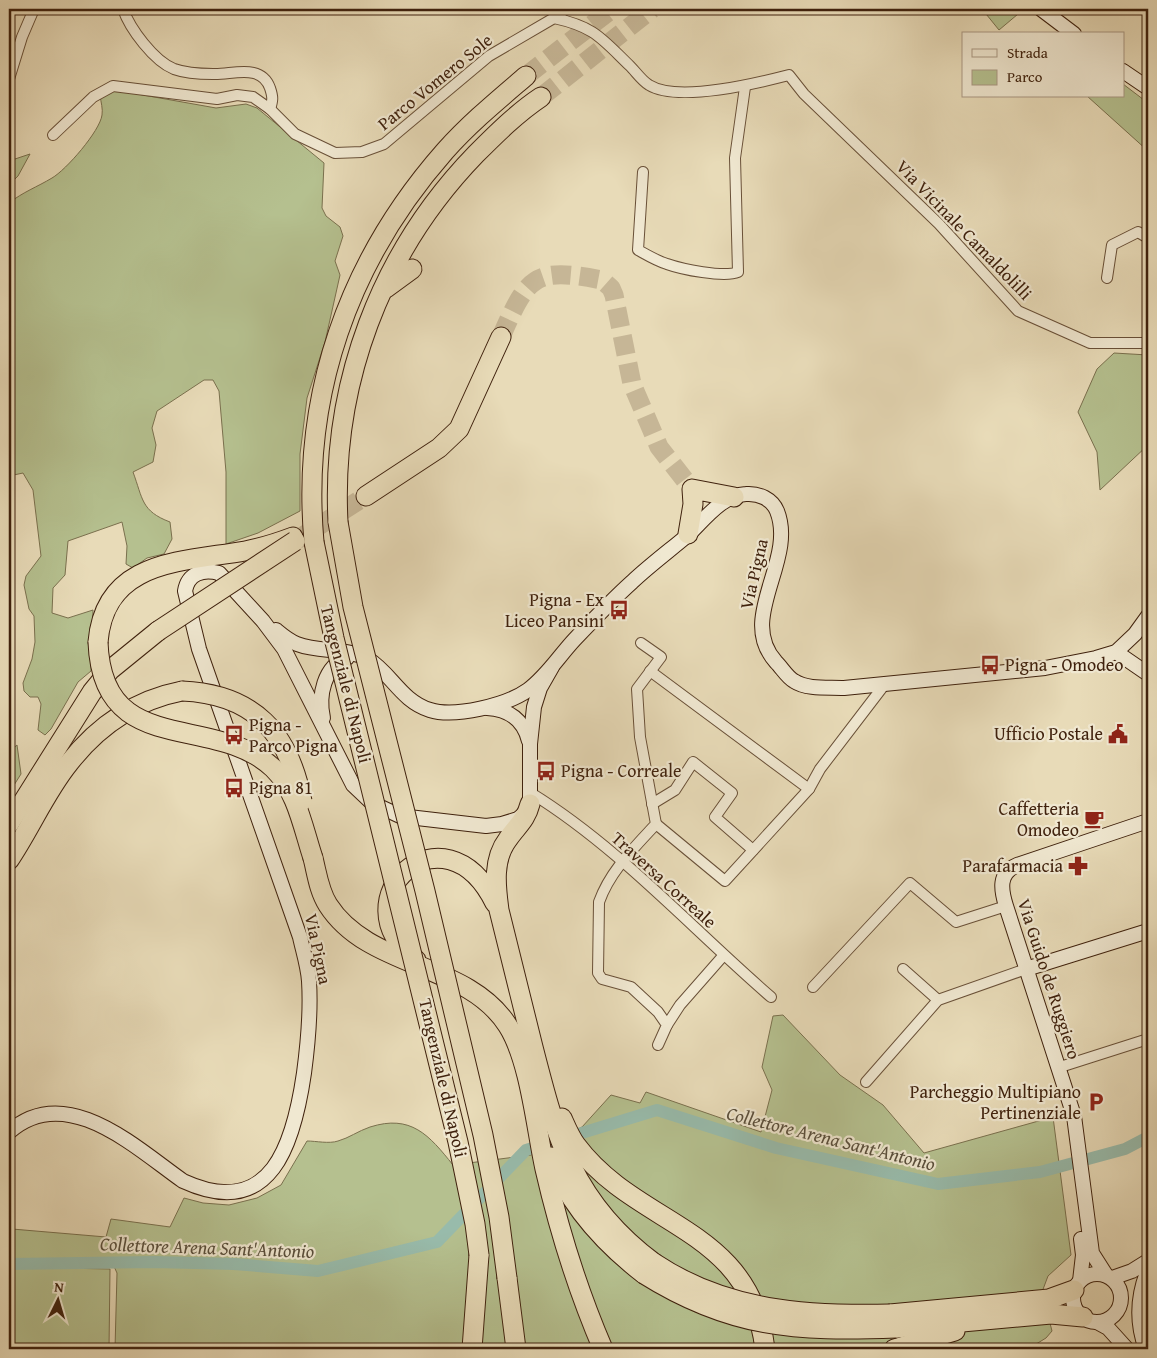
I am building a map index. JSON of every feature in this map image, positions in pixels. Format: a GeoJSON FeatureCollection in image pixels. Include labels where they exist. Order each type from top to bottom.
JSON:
{"type":"FeatureCollection","features":[{"type":"Feature","properties":{"kind":"highway","name":"Tangenziale di Napoli"},"geometry":{"type":"LineString","coordinates":[[483,1349],[483,1301],[475,1224],[454,1122],[334,638],[314,542],[311,461],[318,402],[334,343],[353,295],[386,234],[422,179],[466,129],[526,76]]}},
{"type":"Feature","properties":{"kind":"highway","name":"Tangenziale di Napoli"},"geometry":{"type":"LineString","coordinates":[[508,1349],[507,1278],[499,1217],[483,1135],[426,891],[353,607],[338,522],[338,454],[345,405],[361,340],[380,292],[406,245],[437,198],[486,144],[538,99],[529,125]]}},
{"type":"Feature","properties":{"kind":"highway"},"geometry":{"type":"LineString","coordinates":[[380,292],[412,269]]}},
{"type":"Feature","properties":{"kind":"highway"},"geometry":{"type":"LineString","coordinates":[[366,496],[439,448],[459,429],[502,337]]}},
{"type":"Feature","properties":{"kind":"highway"},"geometry":{"type":"LineString","coordinates":[[688,534],[693,504],[692,490],[734,497]]}},
{"type":"Feature","properties":{"kind":"highway"},"geometry":{"type":"LineString","coordinates":[[9,824],[82,705],[101,681],[138,644],[294,539],[244,551],[170,562],[135,576],[110,602],[102,621],[98,642],[100,663],[107,685],[118,702],[132,715],[158,728],[213,738],[242,747],[254,753],[275,770],[291,792],[313,858]]}},
{"type":"Feature","properties":{"kind":"highway"},"geometry":{"type":"LineString","coordinates":[[9,868],[15,850],[68,763],[103,728],[120,715],[152,698],[182,690],[231,699],[253,712],[274,732],[288,754],[296,773],[322,894],[337,917],[364,938],[474,993],[500,1016],[515,1039],[566,1249],[603,1349]]}},
{"type":"Feature","properties":{"kind":"highway"},"geometry":{"type":"LineString","coordinates":[[9,813],[36,778]]}},
{"type":"Feature","properties":{"kind":"highway"},"geometry":{"type":"LineString","coordinates":[[531,798],[526,819],[506,842],[497,863],[496,884],[499,910],[542,1079],[565,1155],[596,1208],[621,1236],[646,1258],[673,1276],[716,1295],[775,1310],[849,1315],[917,1312],[1049,1299],[1077,1285]]}},
{"type":"Feature","properties":{"kind":"highway"},"geometry":{"type":"LineString","coordinates":[[430,972],[408,954],[394,936],[390,927],[388,909],[392,888],[402,873],[427,859],[453,860],[478,874],[487,886],[499,910]]}},
{"type":"Feature","properties":{"kind":"highway"},"geometry":{"type":"LineString","coordinates":[[542,1079],[575,1143],[599,1170],[627,1192],[689,1232],[715,1252],[738,1275],[749,1292],[756,1309],[765,1349]]}},
{"type":"Feature","properties":{"kind":"highway"},"geometry":{"type":"LineString","coordinates":[[535,1116],[561,1180],[593,1227],[607,1243],[644,1274],[694,1302],[751,1321],[831,1330],[896,1328],[1051,1314],[1090,1320]]}},
{"type":"Feature","properties":{"kind":"highway"},"geometry":{"type":"LineString","coordinates":[[472,1349],[479,1255]]}},
{"type":"Feature","properties":{"kind":"highway"},"geometry":{"type":"LineString","coordinates":[[507,1278],[516,1349]]}},
{"type":"Feature","properties":{"kind":"highway"},"geometry":{"type":"LineString","coordinates":[[894,1349],[1016,1316]]}},
{"type":"Feature","properties":{"kind":"main road"},"geometry":{"type":"LineString","coordinates":[[1042,9],[1071,32]]}},
{"type":"Feature","properties":{"kind":"main road"},"geometry":{"type":"LineString","coordinates":[[1124,71],[1148,88]]}},
{"type":"Feature","properties":{"kind":"main road","name":"Via Pigna"},"geometry":{"type":"LineString","coordinates":[[263,621],[295,643],[360,656],[375,665],[407,697],[429,710],[450,713],[480,708],[506,701],[527,691],[552,667],[572,642],[632,582],[714,509],[734,497],[746,494],[762,496],[774,504],[780,518],[783,538],[766,599],[761,630],[772,657],[794,681],[813,687],[844,688],[1045,668],[1096,658],[1116,652],[1135,634],[1148,616]]}},
{"type":"Feature","properties":{"kind":"main road","name":"Via Pigna"},"geometry":{"type":"LineString","coordinates":[[9,1132],[25,1120],[47,1114],[61,1113],[86,1118],[110,1129],[183,1181],[210,1190],[224,1191],[250,1187],[269,1174],[283,1156],[294,1127],[301,1096],[309,1025],[309,980],[300,937],[199,649],[186,598],[186,584],[195,574],[201,571],[219,573],[263,621],[296,670],[353,786],[372,803],[400,816],[494,826],[518,819],[531,798],[530,744],[535,702],[552,667]]}},
{"type":"Feature","properties":{"kind":"main road"},"geometry":{"type":"LineString","coordinates":[[1116,652],[1148,674]]}},
{"type":"Feature","properties":{"kind":"main road","name":"Via Pigna"},"geometry":{"type":"LineString","coordinates":[[328,734],[321,704],[327,678],[336,664],[344,659],[360,656]]}},
{"type":"Feature","properties":{"kind":"main road","name":"Via Pigna"},"geometry":{"type":"LineString","coordinates":[[480,708],[509,713],[526,730],[530,744]]}},
{"type":"Feature","properties":{"kind":"main road","name":"Via Guido de Ruggiero"},"geometry":{"type":"LineString","coordinates":[[1109,1277],[1092,1253],[1074,1116],[1067,1100],[1006,906],[1001,884],[1012,867],[1148,821]]}},
{"type":"Feature","properties":{"kind":"main road"},"geometry":{"type":"LineString","coordinates":[[1026,969],[1148,931]]}},
{"type":"Feature","properties":{"kind":"main road","name":"Via Guido de Ruggiero"},"geometry":{"type":"LineString","coordinates":[[1067,1100],[1065,1116],[1083,1255],[1077,1285]]}},
{"type":"Feature","properties":{"kind":"main road"},"geometry":{"type":"LineString","coordinates":[[1127,1349],[1114,1335],[1090,1320],[1074,1305],[1077,1285],[1092,1274],[1109,1277],[1132,1271],[1148,1261]]}},
{"type":"Feature","properties":{"kind":"main road"},"geometry":{"type":"LineString","coordinates":[[1146,1349],[1138,1328],[1142,1288],[1148,1270]]}},
{"type":"Feature","properties":{"kind":"main road"},"geometry":{"type":"LineString","coordinates":[[1090,1320],[1112,1318],[1121,1306],[1121,1291],[1109,1277]]}},
{"type":"Feature","properties":{"kind":"street"},"geometry":{"type":"LineString","coordinates":[[9,79],[22,37],[34,9]]}},
{"type":"Feature","properties":{"kind":"street"},"geometry":{"type":"LineString","coordinates":[[123,9],[151,54],[175,69],[214,74],[241,71],[259,74],[268,80],[274,98],[270,110]]}},
{"type":"Feature","properties":{"kind":"street","name":"Parco Vomero Sole"},"geometry":{"type":"LineString","coordinates":[[53,135],[93,97],[113,86],[217,100],[237,95],[253,97],[295,134],[320,147],[335,153],[362,152],[384,144],[489,56],[566,9]]}},
{"type":"Feature","properties":{"kind":"street"},"geometry":{"type":"LineString","coordinates":[[554,18],[582,25],[604,40],[650,85],[665,90],[696,91],[745,86],[735,158],[738,272],[728,274],[704,272],[666,264],[638,250],[643,172]]}},
{"type":"Feature","properties":{"kind":"street","name":"Via Vicinale Camaldolilli"},"geometry":{"type":"LineString","coordinates":[[745,86],[789,75],[804,94],[939,224],[1018,311],[1090,343],[1148,343]]}},
{"type":"Feature","properties":{"kind":"street"},"geometry":{"type":"LineString","coordinates":[[1106,278],[1112,246],[1138,232],[1148,238]]}},
{"type":"Feature","properties":{"kind":"street"},"geometry":{"type":"LineString","coordinates":[[641,643],[661,657],[637,689],[640,737],[656,824],[725,881],[809,789],[820,769],[885,684]]}},
{"type":"Feature","properties":{"kind":"street"},"geometry":{"type":"LineString","coordinates":[[650,671],[809,789]]}},
{"type":"Feature","properties":{"kind":"street"},"geometry":{"type":"LineString","coordinates":[[652,804],[675,790],[693,762],[732,793],[714,817],[753,850]]}},
{"type":"Feature","properties":{"kind":"street","name":"Traversa Correale"},"geometry":{"type":"LineString","coordinates":[[531,798],[547,803],[622,862],[723,956],[771,997]]}},
{"type":"Feature","properties":{"kind":"street"},"geometry":{"type":"LineString","coordinates":[[656,824],[622,862],[603,890],[599,902],[598,973],[602,979],[631,987],[658,1012],[667,1025]]}},
{"type":"Feature","properties":{"kind":"street"},"geometry":{"type":"LineString","coordinates":[[813,987],[910,883],[956,922],[1006,906]]}},
{"type":"Feature","properties":{"kind":"street"},"geometry":{"type":"LineString","coordinates":[[658,1045],[667,1025],[680,1004],[723,956]]}},
{"type":"Feature","properties":{"kind":"street"},"geometry":{"type":"LineString","coordinates":[[903,969],[938,1000]]}},
{"type":"Feature","properties":{"kind":"street"},"geometry":{"type":"LineString","coordinates":[[866,1082],[938,1000],[1026,969]]}},
{"type":"Feature","properties":{"kind":"street"},"geometry":{"type":"LineString","coordinates":[[1057,1068],[1148,1039]]}},
{"type":"Feature","properties":{"kind":"green space"},"geometry":{"type":"Polygon","coordinates":[[[982,9],[1024,9],[999,30],[982,9]]]}},
{"type":"Feature","properties":{"kind":"green space"},"geometry":{"type":"Polygon","coordinates":[[[1124,85],[1148,103],[1148,151],[1089,98],[1124,98],[1124,85]]]}},
{"type":"Feature","properties":{"kind":"green space"},"geometry":{"type":"Polygon","coordinates":[[[115,90],[216,108],[246,104],[257,108],[324,163],[322,208],[326,216],[340,227],[343,236],[335,261],[340,275],[325,342],[307,398],[300,454],[300,511],[258,533],[226,544],[226,472],[219,391],[213,380],[204,380],[157,411],[152,428],[156,445],[153,462],[133,472],[144,503],[153,513],[170,522],[172,539],[164,554],[147,558],[133,568],[126,564],[127,546],[122,522],[68,541],[65,575],[53,588],[52,613],[68,618],[93,610],[91,671],[78,682],[51,729],[45,735],[38,730],[41,704],[38,697],[30,697],[24,691],[23,683],[32,659],[35,642],[34,616],[29,609],[24,585],[26,576],[41,556],[33,490],[23,473],[9,476],[9,203],[58,174],[73,159],[89,140],[100,122],[102,105],[100,96],[115,90]]]}},
{"type":"Feature","properties":{"kind":"green space"},"geometry":{"type":"Polygon","coordinates":[[[30,154],[18,176],[9,185],[9,161],[30,154]]]}},
{"type":"Feature","properties":{"kind":"green space"},"geometry":{"type":"Polygon","coordinates":[[[1114,353],[1148,355],[1148,445],[1100,490],[1097,452],[1078,412],[1097,369],[1114,353]]]}},
{"type":"Feature","properties":{"kind":"green space"},"geometry":{"type":"Polygon","coordinates":[[[17,745],[21,774],[9,793],[9,752],[17,745]]]}},
{"type":"Feature","properties":{"kind":"green space"},"geometry":{"type":"Polygon","coordinates":[[[783,1015],[840,1075],[883,1105],[924,1153],[1053,1117],[1071,1255],[1048,1276],[1042,1292],[1052,1331],[1046,1338],[1028,1349],[115,1349],[117,1273],[112,1262],[9,1260],[9,1231],[12,1229],[106,1237],[111,1219],[170,1227],[184,1198],[203,1203],[229,1205],[257,1198],[281,1185],[307,1141],[334,1142],[361,1130],[384,1124],[397,1123],[408,1125],[418,1130],[436,1145],[453,1165],[531,1155],[582,1127],[611,1095],[640,1103],[646,1092],[761,1132],[772,1090],[762,1067],[773,1016],[783,1015]]]}},
{"type":"Feature","properties":{"kind":"green space"},"geometry":{"type":"Polygon","coordinates":[[[13,1267],[110,1269],[109,1349],[12,1349],[13,1267]]]}},
{"type":"Feature","properties":{"kind":"waterway","name":"Collettore Arena Sant'Antonio"},"geometry":{"type":"LineString","coordinates":[[9,1264],[154,1262],[234,1264],[318,1271],[437,1242],[526,1150],[657,1110],[776,1148],[938,1184],[1040,1172],[1125,1149],[1148,1137]]}},
{"type":"Feature","properties":{"kind":"tunnel"},"geometry":{"type":"LineString","coordinates":[[526,76],[612,9]]}},
{"type":"Feature","properties":{"kind":"tunnel"},"geometry":{"type":"LineString","coordinates":[[541,97],[652,9]]}},
{"type":"Feature","properties":{"kind":"tunnel"},"geometry":{"type":"LineString","coordinates":[[501,337],[519,300],[527,288],[536,280],[548,276],[562,275],[602,280],[611,288],[614,295],[632,384],[659,447],[692,489]]}},
{"type":"Feature","properties":{"kind":"tunnel"},"geometry":{"type":"LineString","coordinates":[[295,541],[366,496]]}},
{"type":"Feature","properties":{"kind":"place","name":"Pigna - Ex Liceo Pansini"},"geometry":{"type":"Point","coordinates":[619,610]}},
{"type":"Feature","properties":{"kind":"place","name":"Pigna - Omodeo"},"geometry":{"type":"Point","coordinates":[990,665]}},
{"type":"Feature","properties":{"kind":"place","name":"Ufficio Postale"},"geometry":{"type":"Point","coordinates":[1118,734]}},
{"type":"Feature","properties":{"kind":"place","name":"Pigna - Parco Pigna"},"geometry":{"type":"Point","coordinates":[234,735]}},
{"type":"Feature","properties":{"kind":"place","name":"Pigna - Correale"},"geometry":{"type":"Point","coordinates":[546,771]}},
{"type":"Feature","properties":{"kind":"place","name":"Pigna 81"},"geometry":{"type":"Point","coordinates":[234,788]}},
{"type":"Feature","properties":{"kind":"place","name":"Caffetteria Omodeo"},"geometry":{"type":"Point","coordinates":[1094,819]}},
{"type":"Feature","properties":{"kind":"place","name":"Parafarmacia"},"geometry":{"type":"Point","coordinates":[1078,866]}},
{"type":"Feature","properties":{"kind":"place","name":"Parcheggio Multipiano Pertinenziale"},"geometry":{"type":"Point","coordinates":[1096,1102]}}]}
